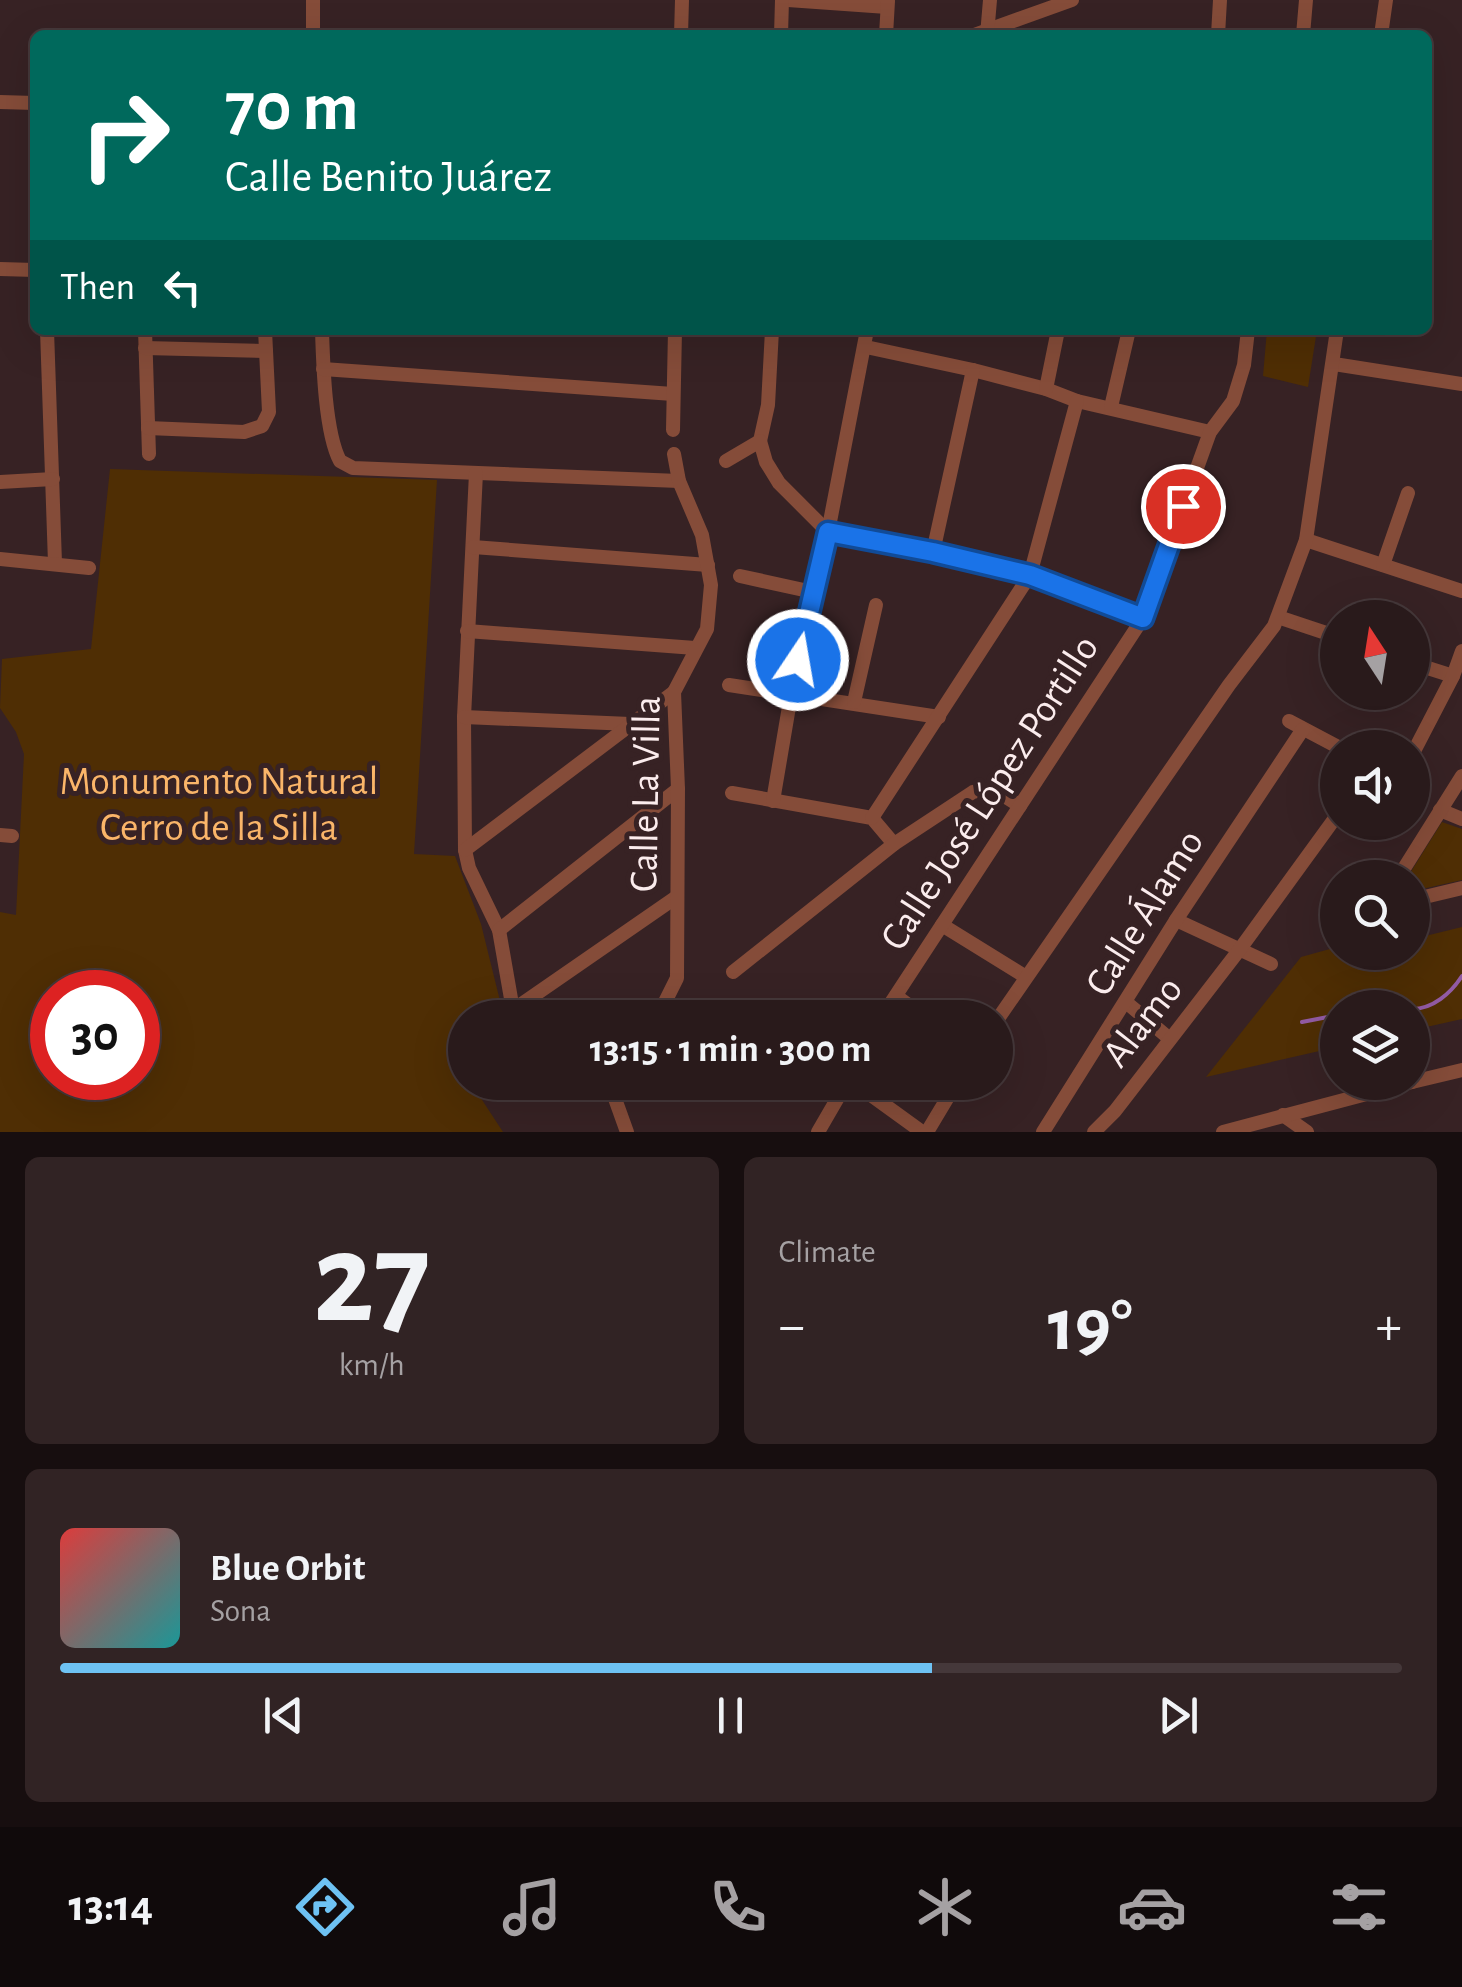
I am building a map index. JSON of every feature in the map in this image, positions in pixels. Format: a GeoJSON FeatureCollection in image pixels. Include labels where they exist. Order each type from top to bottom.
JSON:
{"type":"FeatureCollection","features":[{"type":"Feature","properties":{"kind":"street"},"geometry":{"type":"LineString","coordinates":[[313,0],[313,30]]}},
{"type":"Feature","properties":{"kind":"street"},"geometry":{"type":"LineString","coordinates":[[681,30],[682,0]]}},
{"type":"Feature","properties":{"kind":"street"},"geometry":{"type":"LineString","coordinates":[[782,30],[785,0],[887,4],[886,30]]}},
{"type":"Feature","properties":{"kind":"street"},"geometry":{"type":"LineString","coordinates":[[984,30],[990,0]]}},
{"type":"Feature","properties":{"kind":"street"},"geometry":{"type":"LineString","coordinates":[[993,30],[1072,0]]}},
{"type":"Feature","properties":{"kind":"street"},"geometry":{"type":"LineString","coordinates":[[1218,30],[1220,0]]}},
{"type":"Feature","properties":{"kind":"street"},"geometry":{"type":"LineString","coordinates":[[1303,30],[1306,0]]}},
{"type":"Feature","properties":{"kind":"street"},"geometry":{"type":"LineString","coordinates":[[1382,30],[1386,0]]}},
{"type":"Feature","properties":{"kind":"street"},"geometry":{"type":"LineString","coordinates":[[0,102],[30,103]]}},
{"type":"Feature","properties":{"kind":"street"},"geometry":{"type":"LineString","coordinates":[[0,269],[30,270]]}},
{"type":"Feature","properties":{"kind":"street"},"geometry":{"type":"LineString","coordinates":[[48,335],[54,563]]}},
{"type":"Feature","properties":{"kind":"street"},"geometry":{"type":"LineString","coordinates":[[145,335],[149,454]]}},
{"type":"Feature","properties":{"kind":"street"},"geometry":{"type":"LineString","coordinates":[[148,428],[244,432],[262,426],[269,412],[265,335]]}},
{"type":"Feature","properties":{"kind":"street"},"geometry":{"type":"LineString","coordinates":[[322,335],[335,447],[340,461],[352,468],[679,481]]}},
{"type":"Feature","properties":{"kind":"street"},"geometry":{"type":"LineString","coordinates":[[673,430],[675,335]]}},
{"type":"Feature","properties":{"kind":"street"},"geometry":{"type":"LineString","coordinates":[[772,335],[768,404],[760,441],[766,462],[779,482],[828,532],[1030,575],[1143,618]]}},
{"type":"Feature","properties":{"kind":"street"},"geometry":{"type":"LineString","coordinates":[[774,801],[791,694],[867,335]]}},
{"type":"Feature","properties":{"kind":"street"},"geometry":{"type":"LineString","coordinates":[[1046,388],[1057,335]]}},
{"type":"Feature","properties":{"kind":"street"},"geometry":{"type":"LineString","coordinates":[[1112,407],[1128,335]]}},
{"type":"Feature","properties":{"kind":"street","name":"Calle José López Portillo"},"geometry":{"type":"LineString","coordinates":[[893,1000],[1143,618],[1210,432],[1233,401],[1244,365],[1247,335]]}},
{"type":"Feature","properties":{"kind":"street"},"geometry":{"type":"LineString","coordinates":[[1011,1000],[1228,685],[1276,622],[1306,540],[1337,335]]}},
{"type":"Feature","properties":{"kind":"street"},"geometry":{"type":"LineString","coordinates":[[866,347],[1046,388],[1077,400],[1210,432]]}},
{"type":"Feature","properties":{"kind":"street"},"geometry":{"type":"LineString","coordinates":[[145,348],[266,351]]}},
{"type":"Feature","properties":{"kind":"street"},"geometry":{"type":"LineString","coordinates":[[1334,364],[1462,384]]}},
{"type":"Feature","properties":{"kind":"street"},"geometry":{"type":"LineString","coordinates":[[324,369],[673,394]]}},
{"type":"Feature","properties":{"kind":"street"},"geometry":{"type":"LineString","coordinates":[[933,552],[972,370]]}},
{"type":"Feature","properties":{"kind":"street"},"geometry":{"type":"LineString","coordinates":[[872,818],[1030,575],[1077,400]]}},
{"type":"Feature","properties":{"kind":"street"},"geometry":{"type":"LineString","coordinates":[[726,460],[760,441]]}},
{"type":"Feature","properties":{"kind":"street","name":"Calle La Villa"},"geometry":{"type":"LineString","coordinates":[[666,1000],[676,984],[678,789],[674,692],[706,629],[711,610],[708,564],[698,522],[679,481],[674,454]]}},
{"type":"Feature","properties":{"kind":"street"},"geometry":{"type":"LineString","coordinates":[[476,473],[464,716],[465,850],[469,868],[498,930],[512,1000]]}},
{"type":"Feature","properties":{"kind":"street"},"geometry":{"type":"LineString","coordinates":[[0,482],[53,479]]}},
{"type":"Feature","properties":{"kind":"street"},"geometry":{"type":"LineString","coordinates":[[1383,565],[1408,492]]}},
{"type":"Feature","properties":{"kind":"street"},"geometry":{"type":"LineString","coordinates":[[1306,540],[1462,591]]}},
{"type":"Feature","properties":{"kind":"street"},"geometry":{"type":"LineString","coordinates":[[473,547],[708,564]]}},
{"type":"Feature","properties":{"kind":"street"},"geometry":{"type":"LineString","coordinates":[[5,559],[90,568]]}},
{"type":"Feature","properties":{"kind":"street"},"geometry":{"type":"LineString","coordinates":[[740,576],[813,592]]}},
{"type":"Feature","properties":{"kind":"street"},"geometry":{"type":"LineString","coordinates":[[854,702],[876,605]]}},
{"type":"Feature","properties":{"kind":"street"},"geometry":{"type":"LineString","coordinates":[[1276,622],[1320,633]]}},
{"type":"Feature","properties":{"kind":"street"},"geometry":{"type":"LineString","coordinates":[[467,631],[695,648]]}},
{"type":"Feature","properties":{"kind":"street"},"geometry":{"type":"LineString","coordinates":[[1425,730],[1462,651]]}},
{"type":"Feature","properties":{"kind":"street"},"geometry":{"type":"LineString","coordinates":[[1430,668],[1453,676]]}},
{"type":"Feature","properties":{"kind":"street"},"geometry":{"type":"LineString","coordinates":[[729,686],[939,717]]}},
{"type":"Feature","properties":{"kind":"street"},"geometry":{"type":"LineString","coordinates":[[465,850],[674,692]]}},
{"type":"Feature","properties":{"kind":"street"},"geometry":{"type":"LineString","coordinates":[[464,716],[631,724]]}},
{"type":"Feature","properties":{"kind":"street"},"geometry":{"type":"LineString","coordinates":[[1288,721],[1320,738]]}},
{"type":"Feature","properties":{"kind":"street","name":"Calle Álamo"},"geometry":{"type":"LineString","coordinates":[[1044,1132],[1176,920],[1303,730]]}},
{"type":"Feature","properties":{"kind":"street"},"geometry":{"type":"LineString","coordinates":[[1409,860],[1462,776]]}},
{"type":"Feature","properties":{"kind":"street"},"geometry":{"type":"LineString","coordinates":[[498,930],[678,789]]}},
{"type":"Feature","properties":{"kind":"street"},"geometry":{"type":"LineString","coordinates":[[733,972],[894,844],[973,792],[996,790],[1020,806]]}},
{"type":"Feature","properties":{"kind":"street"},"geometry":{"type":"LineString","coordinates":[[732,793],[872,818],[894,844]]}},
{"type":"Feature","properties":{"kind":"street"},"geometry":{"type":"LineString","coordinates":[[1440,810],[1462,820]]}},
{"type":"Feature","properties":{"kind":"street","name":"Alamo"},"geometry":{"type":"LineString","coordinates":[[1094,1132],[1115,1112],[1320,839]]}},
{"type":"Feature","properties":{"kind":"street"},"geometry":{"type":"LineString","coordinates":[[1430,896],[1462,888]]}},
{"type":"Feature","properties":{"kind":"street"},"geometry":{"type":"LineString","coordinates":[[534,1000],[675,898]]}},
{"type":"Feature","properties":{"kind":"street"},"geometry":{"type":"LineString","coordinates":[[1176,920],[1271,964]]}},
{"type":"Feature","properties":{"kind":"street"},"geometry":{"type":"LineString","coordinates":[[942,924],[1026,977]]}},
{"type":"Feature","properties":{"kind":"street"},"geometry":{"type":"LineString","coordinates":[[896,996],[901,1000]]}},
{"type":"Feature","properties":{"kind":"street"},"geometry":{"type":"LineString","coordinates":[[1127,1002],[1170,1040]]}},
{"type":"Feature","properties":{"kind":"street"},"geometry":{"type":"LineString","coordinates":[[1430,1078],[1462,1070]]}},
{"type":"Feature","properties":{"kind":"street"},"geometry":{"type":"LineString","coordinates":[[615,1100],[628,1132]]}},
{"type":"Feature","properties":{"kind":"street"},"geometry":{"type":"LineString","coordinates":[[818,1132],[838,1100]]}},
{"type":"Feature","properties":{"kind":"street"},"geometry":{"type":"LineString","coordinates":[[877,1100],[924,1132],[945,1100]]}},
{"type":"Feature","properties":{"kind":"street"},"geometry":{"type":"LineString","coordinates":[[1222,1132],[1342,1100]]}},
{"type":"Feature","properties":{"kind":"street"},"geometry":{"type":"LineString","coordinates":[[1283,1115],[1307,1132]]}},
{"type":"Feature","properties":{"kind":"green space"},"geometry":{"type":"Polygon","coordinates":[[[1267,335],[1316,335],[1308,387],[1263,376],[1267,335]]]}},
{"type":"Feature","properties":{"kind":"green space","name":"Monumento Natural Cerro de la Silla"},"geometry":{"type":"Polygon","coordinates":[[[110,469],[437,480],[414,854],[455,856],[481,924],[500,1000],[448,1000],[448,1100],[482,1100],[503,1132],[0,1132],[0,912],[16,915],[24,754],[16,732],[0,708],[2,659],[91,649],[110,469]]]}},
{"type":"Feature","properties":{"kind":"green space"},"geometry":{"type":"Polygon","coordinates":[[[1442,822],[1462,829],[1462,880],[1430,887],[1430,860],[1418,860],[1442,822]]]}},
{"type":"Feature","properties":{"kind":"green space"},"geometry":{"type":"Polygon","coordinates":[[[1462,927],[1462,1019],[1430,1026],[1430,990],[1320,990],[1320,1051],[1206,1077],[1301,957],[1320,952],[1320,970],[1430,970],[1430,935],[1462,927]]]}},
{"type":"Feature","properties":{"kind":"waterway"},"geometry":{"type":"LineString","coordinates":[[1430,1004],[1441,999],[1462,976]]}},
{"type":"Feature","properties":{"kind":"waterway"},"geometry":{"type":"LineString","coordinates":[[1302,1022],[1320,1018]]}},
{"type":"Feature","properties":{"kind":"route"},"geometry":{"type":"LineString","coordinates":[[798,660],[828,532],[1030,575],[1143,618],[1183,506]]}}]}
